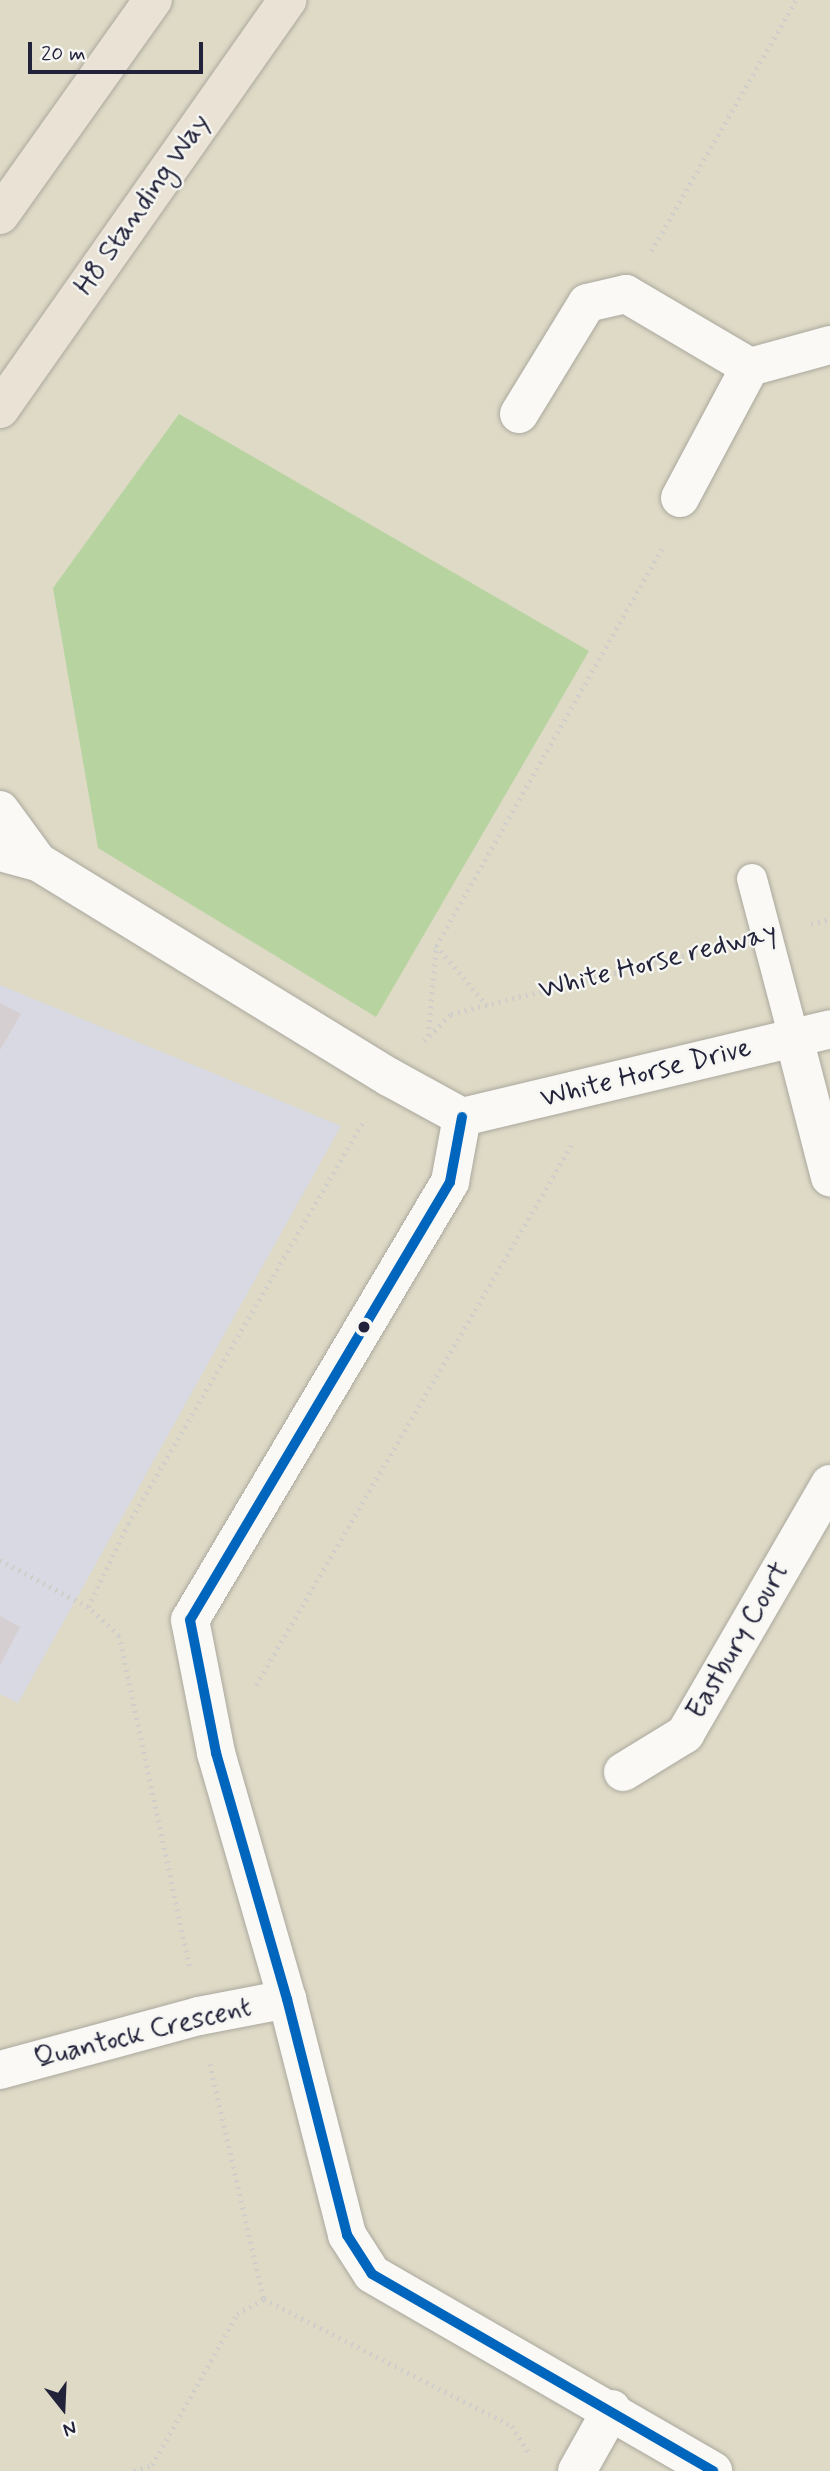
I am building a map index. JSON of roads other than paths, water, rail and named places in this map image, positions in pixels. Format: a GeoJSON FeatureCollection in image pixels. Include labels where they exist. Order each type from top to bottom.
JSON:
{"type":"FeatureCollection","features":[{"type":"Feature","properties":{"kind":"highway"},"geometry":{"type":"LineString","coordinates":[[0,215],[153,0]]}},
{"type":"Feature","properties":{"kind":"highway","name":"H8 Standing Way"},"geometry":{"type":"LineString","coordinates":[[0,409],[286,0]]}},
{"type":"Feature","properties":{"kind":"street"},"geometry":{"type":"LineString","coordinates":[[519,414],[587,303],[626,294],[750,367],[830,345]]}},
{"type":"Feature","properties":{"kind":"street"},"geometry":{"type":"LineString","coordinates":[[680,498],[750,367]]}},
{"type":"Feature","properties":{"kind":"street"},"geometry":{"type":"LineString","coordinates":[[0,810],[38,862]]}},
{"type":"Feature","properties":{"kind":"street"},"geometry":{"type":"LineString","coordinates":[[0,852],[38,862],[389,1077],[462,1117],[450,1182],[190,1620],[216,1753],[287,1999],[347,2235],[372,2274],[612,2409],[713,2471]]}},
{"type":"Feature","properties":{"kind":"street"},"geometry":{"type":"LineString","coordinates":[[812,1033],[830,1177]]}},
{"type":"Feature","properties":{"kind":"street","name":"White Horse Drive"},"geometry":{"type":"LineString","coordinates":[[462,1117],[812,1033]]}},
{"type":"Feature","properties":{"kind":"street","name":"Eastbury Court"},"geometry":{"type":"LineString","coordinates":[[623,1772],[685,1734],[830,1485]]}},
{"type":"Feature","properties":{"kind":"street","name":"Quantock Crescent"},"geometry":{"type":"LineString","coordinates":[[0,2070],[199,2016],[287,1999]]}},
{"type":"Feature","properties":{"kind":"street"},"geometry":{"type":"LineString","coordinates":[[577,2471],[612,2409]]}},
{"type":"Feature","properties":{"kind":"lane"},"geometry":{"type":"LineString","coordinates":[[752,879],[767,935],[812,1033]]}}]}
